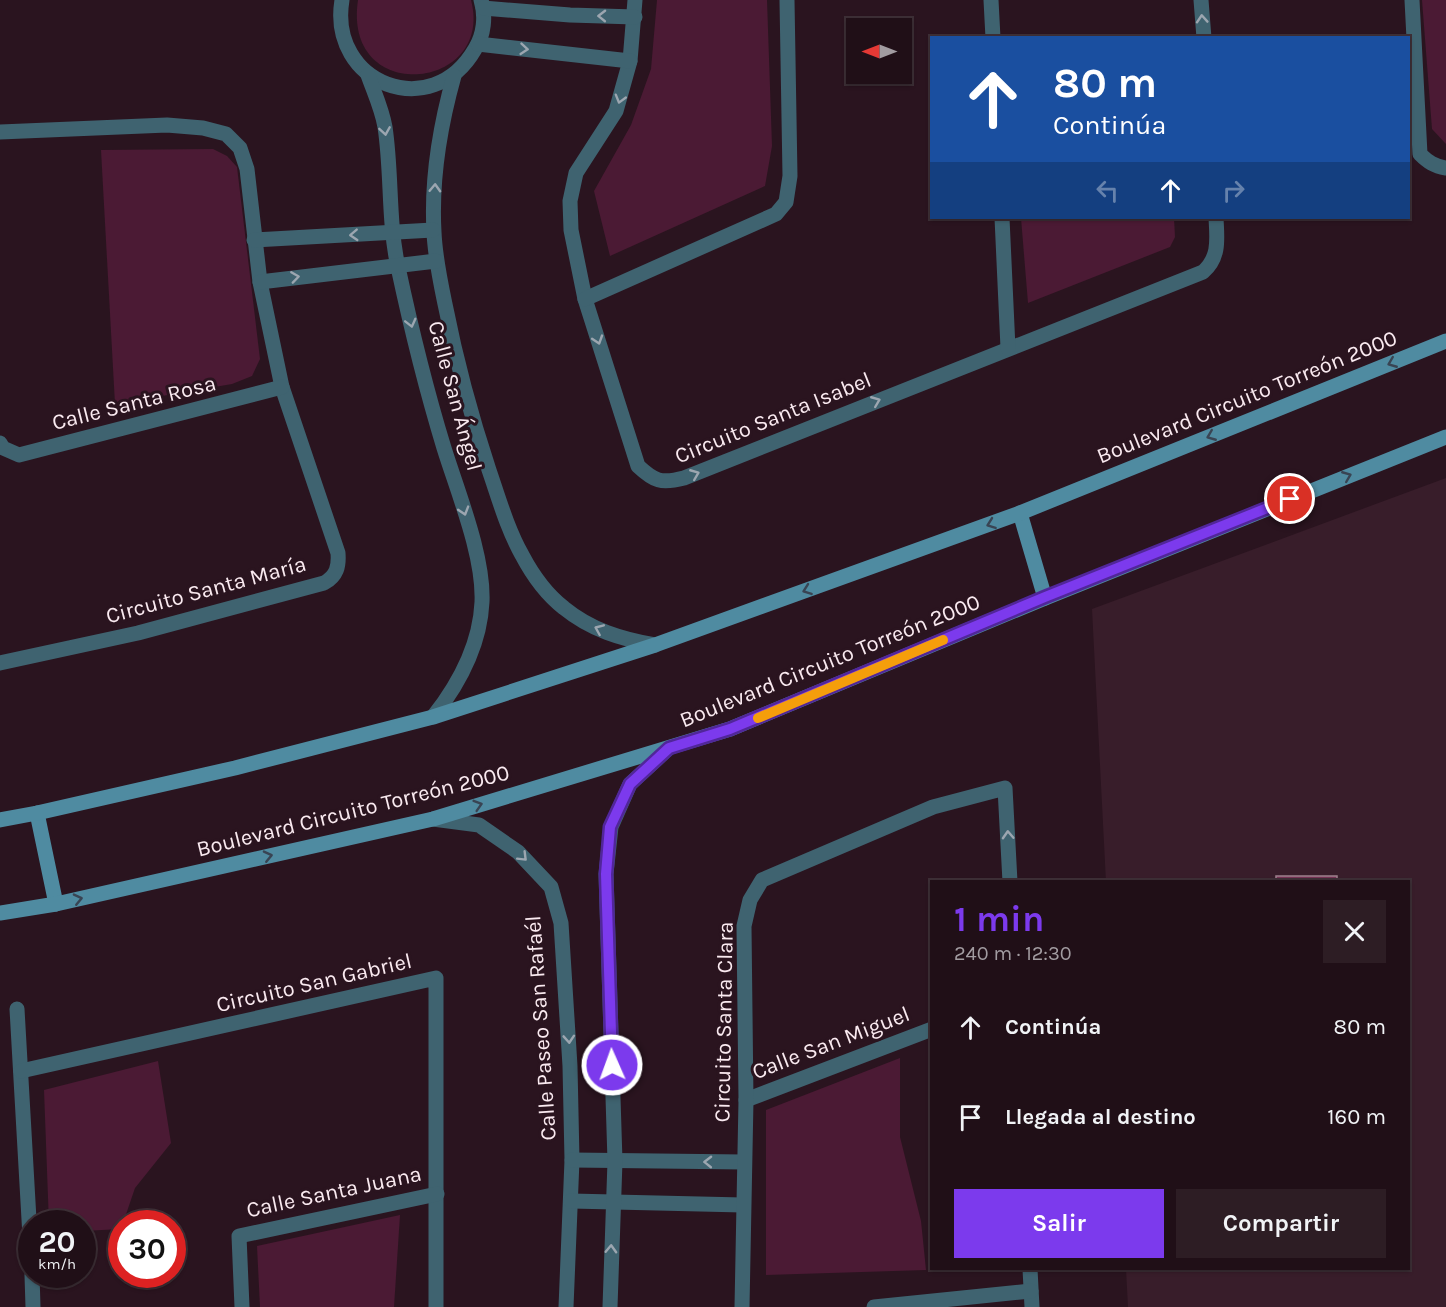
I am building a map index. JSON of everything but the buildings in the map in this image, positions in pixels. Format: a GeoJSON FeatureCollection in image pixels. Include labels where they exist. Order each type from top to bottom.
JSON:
{"type":"FeatureCollection","features":[{"type":"Feature","properties":{"kind":"main road","name":"Boulevard Circuito Torreón 2000"},"geometry":{"type":"LineString","coordinates":[[0,820],[235,768],[433,717],[655,645],[1020,513],[1446,341]]}},
{"type":"Feature","properties":{"kind":"main road","name":"Boulevard Circuito Torreón 2000"},"geometry":{"type":"LineString","coordinates":[[0,913],[56,904],[433,819],[730,729],[1045,597],[1446,437]]}},
{"type":"Feature","properties":{"kind":"main road"},"geometry":{"type":"LineString","coordinates":[[1020,513],[1045,597]]}},
{"type":"Feature","properties":{"kind":"main road"},"geometry":{"type":"LineString","coordinates":[[37,813],[56,904]]}},
{"type":"Feature","properties":{"kind":"street"},"geometry":{"type":"LineString","coordinates":[[342,0],[339,13],[341,31],[346,47],[356,62],[368,75],[384,84],[420,89],[454,76],[468,62],[478,44],[483,26],[482,4],[570,15],[635,16]]}},
{"type":"Feature","properties":{"kind":"street","name":"Circuito Santa Isabel"},"geometry":{"type":"LineString","coordinates":[[635,0],[630,61],[616,111],[576,173],[570,201],[571,230],[585,299],[638,466],[651,478],[670,482],[684,478],[1203,272],[1212,264],[1218,247],[1216,219]]}},
{"type":"Feature","properties":{"kind":"street"},"geometry":{"type":"LineString","coordinates":[[585,299],[776,214],[786,202],[790,176],[786,0]]}},
{"type":"Feature","properties":{"kind":"street"},"geometry":{"type":"LineString","coordinates":[[991,0],[993,36]]}},
{"type":"Feature","properties":{"kind":"street"},"geometry":{"type":"LineString","coordinates":[[1201,0],[1204,36]]}},
{"type":"Feature","properties":{"kind":"street"},"geometry":{"type":"LineString","coordinates":[[1412,0],[1420,154],[1427,161],[1446,168]]}},
{"type":"Feature","properties":{"kind":"street"},"geometry":{"type":"LineString","coordinates":[[478,44],[630,61]]}},
{"type":"Feature","properties":{"kind":"street","name":"Calle San Ángel"},"geometry":{"type":"LineString","coordinates":[[368,75],[384,124],[391,232],[398,266],[436,419],[480,564],[482,602],[477,633],[467,663],[454,690],[433,717]]}},
{"type":"Feature","properties":{"kind":"street","name":"Calle San Ángel"},"geometry":{"type":"LineString","coordinates":[[454,76],[443,115],[437,153],[433,230],[436,261],[450,334],[473,422],[506,518],[521,554],[538,581],[562,607],[588,625],[622,639],[655,645]]}},
{"type":"Feature","properties":{"kind":"street","name":"Circuito Santa María"},"geometry":{"type":"LineString","coordinates":[[0,132],[168,125],[203,128],[226,134],[240,148],[247,170],[260,282],[282,387],[338,553],[336,572],[330,579],[138,633],[0,663]]}},
{"type":"Feature","properties":{"kind":"street"},"geometry":{"type":"LineString","coordinates":[[1002,219],[1008,348]]}},
{"type":"Feature","properties":{"kind":"street"},"geometry":{"type":"LineString","coordinates":[[254,240],[433,230]]}},
{"type":"Feature","properties":{"kind":"street"},"geometry":{"type":"LineString","coordinates":[[260,282],[436,261]]}},
{"type":"Feature","properties":{"kind":"street","name":"Calle Santa Rosa"},"geometry":{"type":"LineString","coordinates":[[0,443],[3,448],[19,455],[282,387]]}},
{"type":"Feature","properties":{"kind":"street"},"geometry":{"type":"LineString","coordinates":[[610,1307],[615,1161],[606,874],[610,827],[630,784],[669,748]]}},
{"type":"Feature","properties":{"kind":"street","name":"Circuito Santa Clara"},"geometry":{"type":"LineString","coordinates":[[742,1307],[746,1100],[744,926],[750,900],[762,880],[933,807],[1005,788],[1010,880]]}},
{"type":"Feature","properties":{"kind":"street","name":"Calle Paseo San Rafaél"},"geometry":{"type":"LineString","coordinates":[[433,819],[479,825],[518,852],[550,887],[561,923],[570,1066],[572,1160],[566,1307]]}},
{"type":"Feature","properties":{"kind":"street","name":"Circuito San Gabriel"},"geometry":{"type":"LineString","coordinates":[[21,1071],[436,978],[436,1307]]}},
{"type":"Feature","properties":{"kind":"street"},"geometry":{"type":"LineString","coordinates":[[17,1009],[29,1210]]}},
{"type":"Feature","properties":{"kind":"street","name":"Calle San Miguel"},"geometry":{"type":"LineString","coordinates":[[746,1100],[930,1030]]}},
{"type":"Feature","properties":{"kind":"street"},"geometry":{"type":"LineString","coordinates":[[572,1160],[744,1162]]}},
{"type":"Feature","properties":{"kind":"street","name":"Calle Santa Juana"},"geometry":{"type":"LineString","coordinates":[[242,1307],[239,1236],[437,1194]]}},
{"type":"Feature","properties":{"kind":"street"},"geometry":{"type":"LineString","coordinates":[[571,1201],[743,1205]]}},
{"type":"Feature","properties":{"kind":"street"},"geometry":{"type":"LineString","coordinates":[[1030,1270],[1032,1307]]}},
{"type":"Feature","properties":{"kind":"street"},"geometry":{"type":"LineString","coordinates":[[32,1288],[33,1307]]}},
{"type":"Feature","properties":{"kind":"street"},"geometry":{"type":"LineString","coordinates":[[874,1307],[1031,1291]]}},
{"type":"Feature","properties":{"kind":"shaded area"},"geometry":{"type":"Polygon","coordinates":[[[358,0],[471,0],[472,31],[461,53],[442,68],[418,74],[393,71],[372,58],[359,34],[358,0]]]}},
{"type":"Feature","properties":{"kind":"shaded area"},"geometry":{"type":"Polygon","coordinates":[[[657,0],[767,0],[772,146],[765,186],[610,256],[594,191],[631,125],[651,69],[657,0]]]}},
{"type":"Feature","properties":{"kind":"shaded area"},"geometry":{"type":"Polygon","coordinates":[[[1422,0],[1446,0],[1446,144],[1432,129],[1422,0]]]}},
{"type":"Feature","properties":{"kind":"shaded area"},"geometry":{"type":"Polygon","coordinates":[[[213,149],[227,156],[237,167],[260,359],[252,376],[232,384],[115,404],[101,150],[213,149]]]}},
{"type":"Feature","properties":{"kind":"shaded area"},"geometry":{"type":"Polygon","coordinates":[[[1021,219],[1174,219],[1175,237],[1170,247],[1028,303],[1021,219]]]}},
{"type":"Feature","properties":{"kind":"shaded area"},"geometry":{"type":"Polygon","coordinates":[[[1446,478],[1446,1307],[1128,1307],[1126,1270],[1410,1270],[1410,880],[1106,880],[1092,609],[1446,478]]]}},
{"type":"Feature","properties":{"kind":"shaded area"},"geometry":{"type":"Polygon","coordinates":[[[900,1058],[900,1137],[921,1221],[926,1270],[766,1275],[766,1110],[900,1058]]]}},
{"type":"Feature","properties":{"kind":"shaded area"},"geometry":{"type":"Polygon","coordinates":[[[158,1061],[171,1143],[135,1188],[127,1210],[108,1210],[108,1230],[96,1230],[96,1210],[48,1210],[44,1090],[158,1061]]]}},
{"type":"Feature","properties":{"kind":"shaded area"},"geometry":{"type":"Polygon","coordinates":[[[400,1215],[394,1307],[260,1307],[257,1246],[400,1215]]]}},
{"type":"Feature","properties":{"kind":"slow traffic"},"geometry":{"type":"LineString","coordinates":[[758,718],[943,640]]}},
{"type":"Feature","properties":{"kind":"route"},"geometry":{"type":"LineString","coordinates":[[612,1065],[606,874],[610,827],[630,784],[669,748],[730,729],[1045,597],[1290,499]]}}]}
